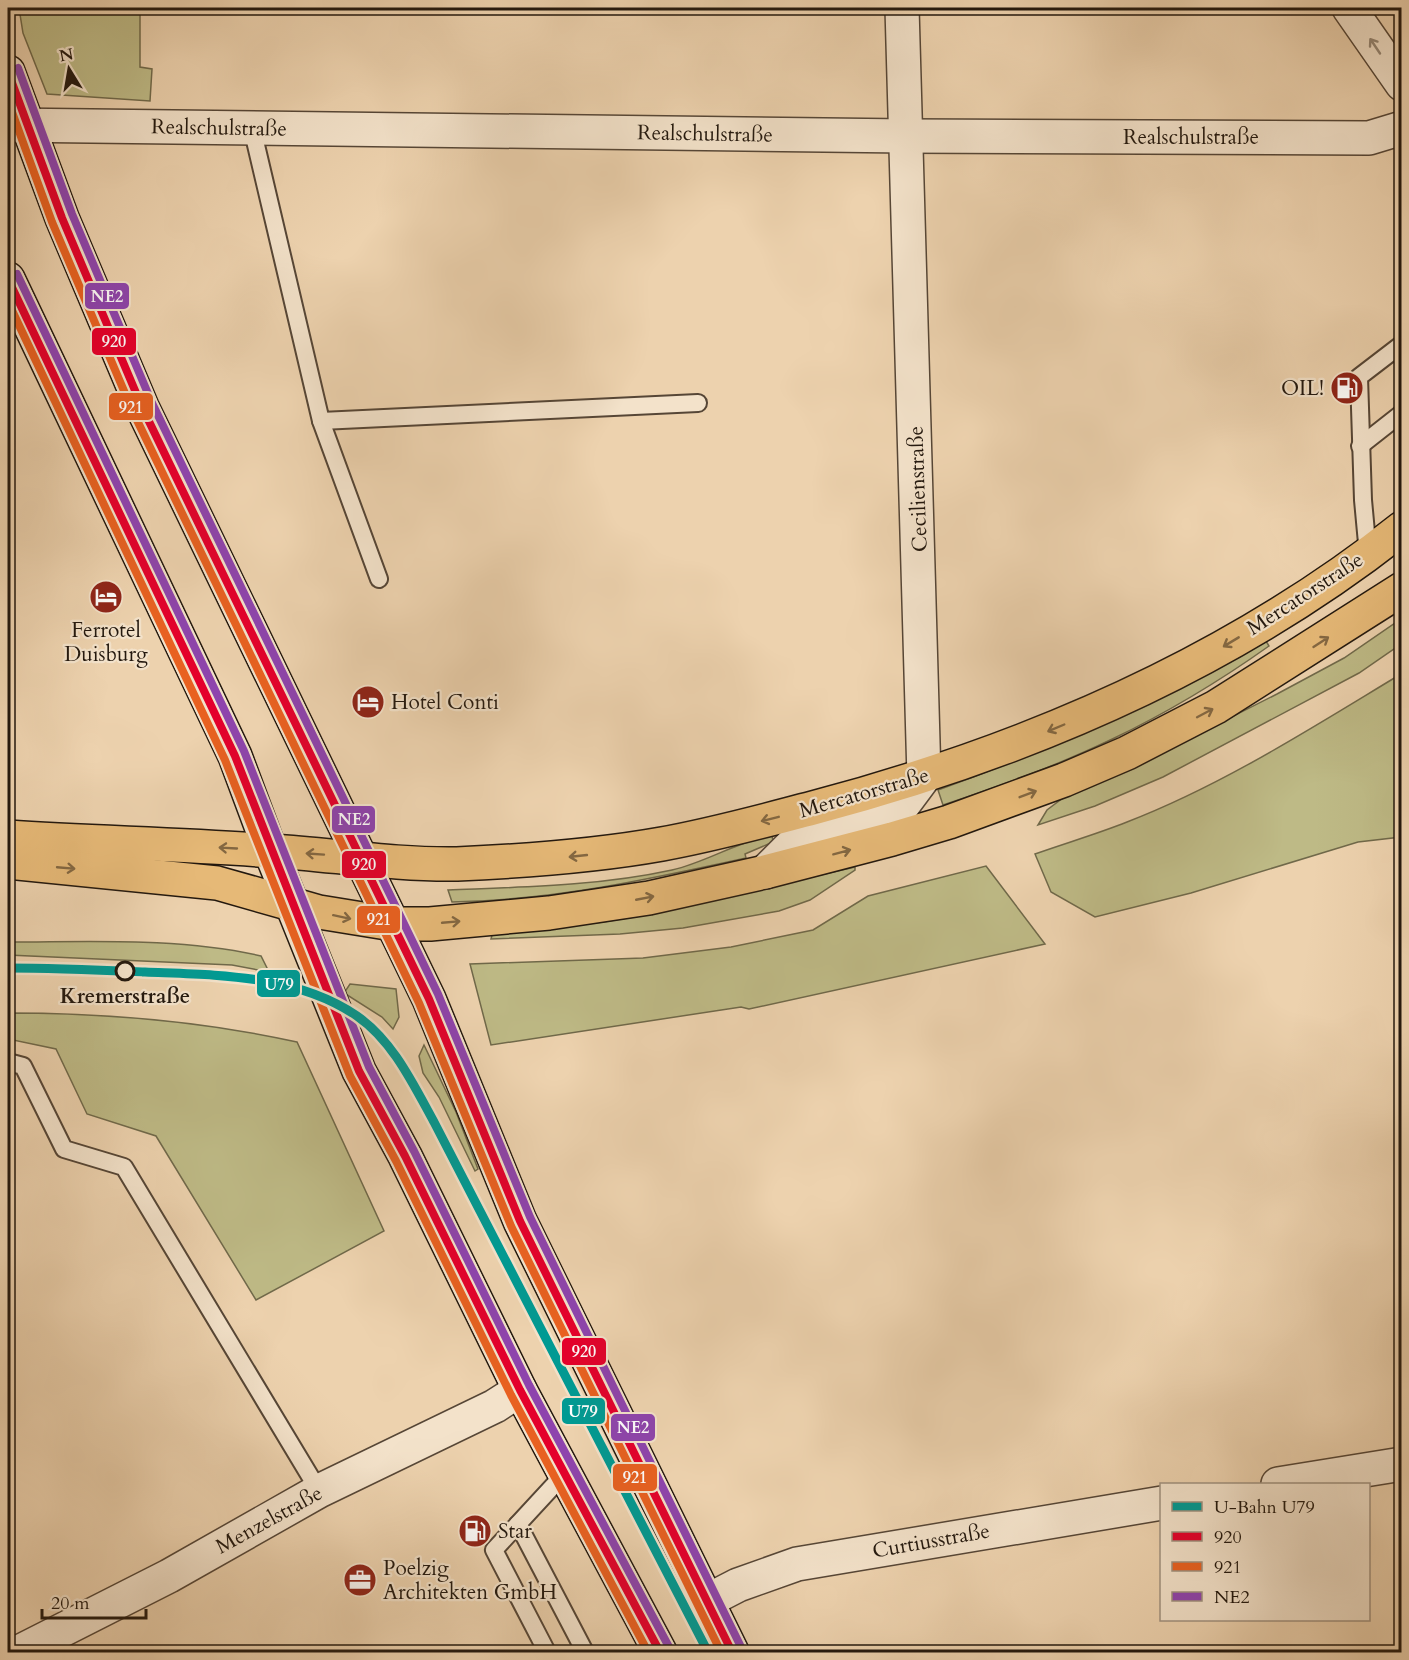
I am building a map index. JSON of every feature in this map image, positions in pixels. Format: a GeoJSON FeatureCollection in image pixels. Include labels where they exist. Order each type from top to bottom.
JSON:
{"type":"FeatureCollection","features":[{"type":"Feature","properties":{"kind":"main road","name":"Mercatorstraße"},"geometry":{"type":"LineString","coordinates":[[270,850],[451,864],[627,850],[698,837],[924,777],[1044,734],[1174,673],[1297,602],[1368,554],[1401,528]]}},
{"type":"Feature","properties":{"kind":"main road"},"geometry":{"type":"LineString","coordinates":[[8,862],[217,883],[292,906],[357,920],[393,924],[481,920],[600,907],[765,872],[948,822],[1014,800],[1127,753],[1216,707],[1272,674],[1401,589]]}},
{"type":"Feature","properties":{"kind":"main road"},"geometry":{"type":"LineString","coordinates":[[8,837],[270,850]]}},
{"type":"Feature","properties":{"kind":"street","name":"Cecilienstraße"},"geometry":{"type":"LineString","coordinates":[[902,8],[924,777]]}},
{"type":"Feature","properties":{"kind":"street"},"geometry":{"type":"LineString","coordinates":[[1349,8],[1401,84]]}},
{"type":"Feature","properties":{"kind":"street"},"geometry":{"type":"LineString","coordinates":[[8,72],[17,125],[142,407],[429,999],[520,1221],[732,1653]]}},
{"type":"Feature","properties":{"kind":"street","name":"Realschulstraße"},"geometry":{"type":"LineString","coordinates":[[17,125],[907,136],[1369,138],[1401,128]]}},
{"type":"Feature","properties":{"kind":"street"},"geometry":{"type":"LineString","coordinates":[[8,279],[179,633],[235,756],[292,906],[359,1071],[405,1156],[520,1390],[566,1472],[660,1653]]}},
{"type":"Feature","properties":{"kind":"street"},"geometry":{"type":"LineString","coordinates":[[765,872],[798,839],[898,812],[924,777]]}},
{"type":"Feature","properties":{"kind":"street","name":"Menzelstraße"},"geometry":{"type":"LineString","coordinates":[[19,1653],[169,1575],[319,1491],[495,1406],[520,1390]]}},
{"type":"Feature","properties":{"kind":"street"},"geometry":{"type":"LineString","coordinates":[[1290,1483],[1401,1464]]}},
{"type":"Feature","properties":{"kind":"street","name":"Curtiusstraße"},"geometry":{"type":"LineString","coordinates":[[707,1601],[738,1585],[797,1564],[1160,1503]]}},
{"type":"Feature","properties":{"kind":"lane"},"geometry":{"type":"LineString","coordinates":[[252,128],[321,421],[379,579]]}},
{"type":"Feature","properties":{"kind":"lane"},"geometry":{"type":"LineString","coordinates":[[1368,554],[1360,446],[1359,377],[1401,344]]}},
{"type":"Feature","properties":{"kind":"lane"},"geometry":{"type":"LineString","coordinates":[[321,421],[698,403]]}},
{"type":"Feature","properties":{"kind":"lane"},"geometry":{"type":"LineString","coordinates":[[1360,446],[1401,413]]}},
{"type":"Feature","properties":{"kind":"lane"},"geometry":{"type":"LineString","coordinates":[[8,1062],[23,1066],[64,1149],[124,1167],[319,1491]]}},
{"type":"Feature","properties":{"kind":"lane"},"geometry":{"type":"LineString","coordinates":[[547,1653],[494,1550],[566,1472]]}},
{"type":"Feature","properties":{"kind":"lane"},"geometry":{"type":"LineString","coordinates":[[518,1524],[585,1653]]}},
{"type":"Feature","properties":{"kind":"shaded area"},"geometry":{"type":"Polygon","coordinates":[[[19,8],[140,8],[140,67],[152,69],[150,101],[47,94],[23,33],[19,8]]]}},
{"type":"Feature","properties":{"kind":"shaded area"},"geometry":{"type":"Polygon","coordinates":[[[1401,619],[1401,644],[1359,673],[1163,777],[1095,806],[1038,825],[1047,810],[1063,798],[1117,775],[1277,694],[1344,658],[1401,619]]]}},
{"type":"Feature","properties":{"kind":"shaded area"},"geometry":{"type":"Polygon","coordinates":[[[1266,641],[1269,646],[1152,719],[1031,774],[943,805],[938,790],[1022,758],[1105,722],[1266,641]]]}},
{"type":"Feature","properties":{"kind":"shaded area"},"geometry":{"type":"Polygon","coordinates":[[[1401,674],[1401,837],[1358,842],[1191,893],[1095,917],[1051,892],[1035,854],[1127,822],[1198,791],[1267,754],[1401,674]]]}},
{"type":"Feature","properties":{"kind":"shaded area"},"geometry":{"type":"Polygon","coordinates":[[[772,835],[773,842],[745,854],[746,858],[600,888],[527,897],[452,902],[448,890],[560,885],[644,875],[685,866],[746,842],[772,835]]]}},
{"type":"Feature","properties":{"kind":"shaded area"},"geometry":{"type":"Polygon","coordinates":[[[986,866],[1045,944],[749,1009],[741,1007],[491,1045],[470,964],[643,958],[731,947],[813,930],[868,896],[986,866]]]}},
{"type":"Feature","properties":{"kind":"shaded area"},"geometry":{"type":"Polygon","coordinates":[[[855,867],[855,870],[810,900],[779,911],[683,928],[620,934],[491,939],[492,935],[652,914],[855,867]]]}},
{"type":"Feature","properties":{"kind":"shaded area"},"geometry":{"type":"Polygon","coordinates":[[[103,941],[199,946],[261,956],[269,972],[232,965],[8,955],[8,942],[103,941]]]}},
{"type":"Feature","properties":{"kind":"shaded area"},"geometry":{"type":"Polygon","coordinates":[[[350,984],[396,989],[399,1017],[393,1029],[382,1017],[344,993],[350,984]]]}},
{"type":"Feature","properties":{"kind":"shaded area"},"geometry":{"type":"Polygon","coordinates":[[[8,1013],[153,1020],[225,1029],[297,1042],[384,1231],[256,1300],[156,1136],[87,1114],[56,1049],[8,1039],[8,1013]]]}},
{"type":"Feature","properties":{"kind":"shaded area"},"geometry":{"type":"Polygon","coordinates":[[[424,1045],[456,1112],[478,1169],[475,1171],[439,1097],[423,1073],[419,1056],[424,1045]]]}},
{"type":"Feature","properties":{"kind":"metro line","name":"U79"},"geometry":{"type":"LineString","coordinates":[[8,968],[199,974],[254,979],[282,984],[333,1002],[370,1026],[401,1064],[434,1122],[708,1652]]}},
{"type":"Feature","properties":{"kind":"transit line","name":"NE2"},"geometry":{"type":"LineString","coordinates":[[18,68],[72,214],[152,403],[438,994],[530,1217],[741,1647]]}},
{"type":"Feature","properties":{"kind":"transit line","name":"920"},"geometry":{"type":"LineString","coordinates":[[8,72],[62,218],[142,407],[429,999],[520,1221],[732,1652]]}},
{"type":"Feature","properties":{"kind":"transit line","name":"921"},"geometry":{"type":"LineString","coordinates":[[8,101],[52,222],[133,412],[419,1003],[511,1226],[721,1652]]}},
{"type":"Feature","properties":{"kind":"transit line","name":"NE2"},"geometry":{"type":"LineString","coordinates":[[17,274],[244,751],[369,1067],[414,1151],[529,1385],[669,1647]]}},
{"type":"Feature","properties":{"kind":"transit line","name":"920"},"geometry":{"type":"LineString","coordinates":[[8,279],[235,756],[359,1071],[405,1156],[520,1390],[660,1652]]}},
{"type":"Feature","properties":{"kind":"transit line","name":"921"},"geometry":{"type":"LineString","coordinates":[[8,302],[225,760],[350,1076],[396,1161],[511,1395],[648,1652]]}},
{"type":"Feature","properties":{"kind":"place","name":"OIL!"},"geometry":{"type":"Point","coordinates":[1347,388]}},
{"type":"Feature","properties":{"kind":"place","name":"Ferrotel Duisburg"},"geometry":{"type":"Point","coordinates":[106,597]}},
{"type":"Feature","properties":{"kind":"place","name":"Hotel Conti"},"geometry":{"type":"Point","coordinates":[368,702]}},
{"type":"Feature","properties":{"kind":"place","name":"Kremerstraße"},"geometry":{"type":"Point","coordinates":[125,971]}},
{"type":"Feature","properties":{"kind":"place","name":"Star"},"geometry":{"type":"Point","coordinates":[475,1531]}},
{"type":"Feature","properties":{"kind":"place","name":"Poelzig Architekten GmbH"},"geometry":{"type":"Point","coordinates":[360,1580]}}]}
